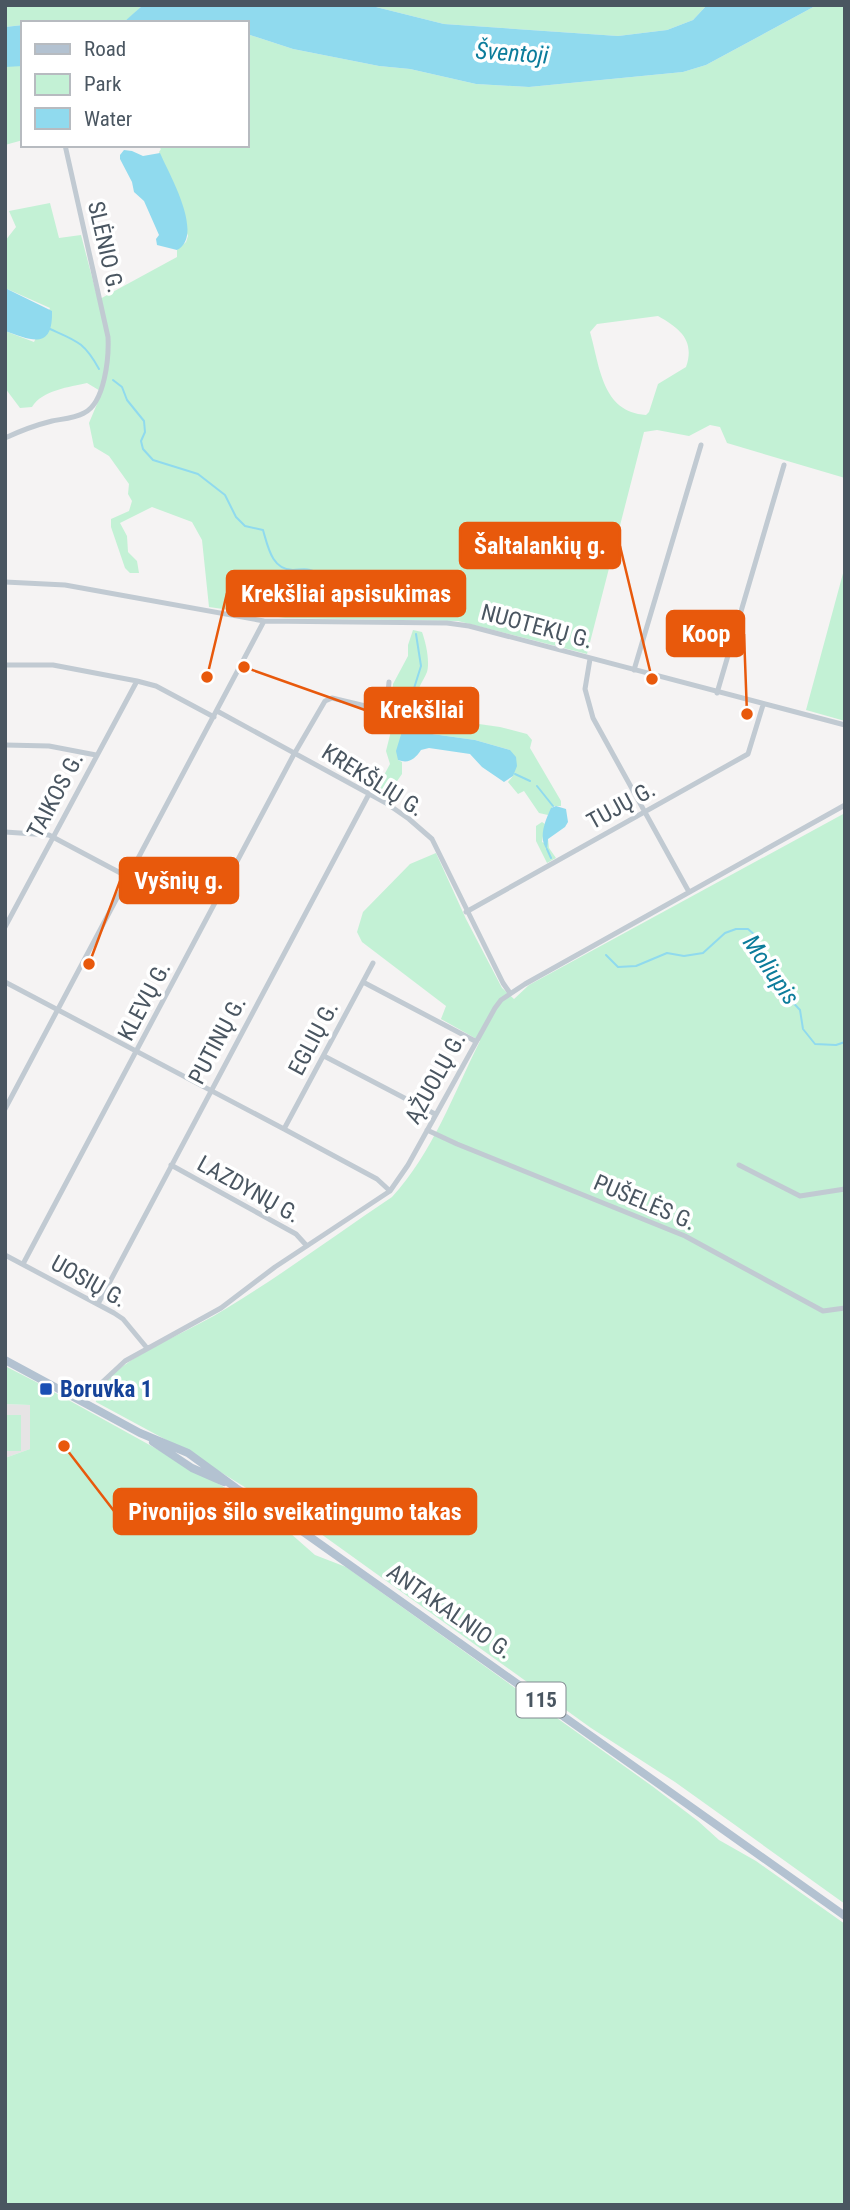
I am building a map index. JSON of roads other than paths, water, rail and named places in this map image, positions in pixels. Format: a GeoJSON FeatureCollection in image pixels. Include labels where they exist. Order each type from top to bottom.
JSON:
{"type":"FeatureCollection","features":[{"type":"Feature","properties":{"kind":"main road","name":"ANTAKALNIO G."},"geometry":{"type":"LineString","coordinates":[[5,1360],[140,1433],[188,1453],[845,1916]]}},
{"type":"Feature","properties":{"kind":"street","name":"SLĖNIO G."},"geometry":{"type":"LineString","coordinates":[[5,438],[84,413],[91,408],[102,385],[109,356],[108,337],[65,147]]}},
{"type":"Feature","properties":{"kind":"street"},"geometry":{"type":"LineString","coordinates":[[634,670],[701,445]]}},
{"type":"Feature","properties":{"kind":"street"},"geometry":{"type":"LineString","coordinates":[[717,693],[784,465]]}},
{"type":"Feature","properties":{"kind":"street","name":"NUOTEKŲ G."},"geometry":{"type":"LineString","coordinates":[[5,582],[65,585],[264,621],[469,625],[845,725]]}},
{"type":"Feature","properties":{"kind":"street"},"geometry":{"type":"LineString","coordinates":[[5,1109],[264,621]]}},
{"type":"Feature","properties":{"kind":"street"},"geometry":{"type":"LineString","coordinates":[[590,659],[585,689],[588,706],[605,743],[689,892]]}},
{"type":"Feature","properties":{"kind":"street","name":"KREKŠLIŲ G."},"geometry":{"type":"LineString","coordinates":[[5,665],[52,665],[156,686],[295,753],[409,818],[432,839],[466,912],[510,993]]}},
{"type":"Feature","properties":{"kind":"street","name":"TAIKOS G."},"geometry":{"type":"LineString","coordinates":[[5,927],[137,681]]}},
{"type":"Feature","properties":{"kind":"street","name":"KLEVŲ G."},"geometry":{"type":"LineString","coordinates":[[23,1264],[295,753],[326,701],[332,698],[382,710],[387,704],[389,682]]}},
{"type":"Feature","properties":{"kind":"street","name":"TUJŲ G."},"geometry":{"type":"LineString","coordinates":[[466,912],[748,754],[763,705]]}},
{"type":"Feature","properties":{"kind":"street"},"geometry":{"type":"LineString","coordinates":[[5,745],[49,746],[96,755]]}},
{"type":"Feature","properties":{"kind":"street","name":"PUTINŲ G."},"geometry":{"type":"LineString","coordinates":[[98,1304],[369,794]]}},
{"type":"Feature","properties":{"kind":"street","name":"ĄŽUOLŲ G."},"geometry":{"type":"LineString","coordinates":[[82,1401],[116,1368],[221,1308],[390,1191],[495,1008],[510,993],[845,805]]}},
{"type":"Feature","properties":{"kind":"street"},"geometry":{"type":"LineString","coordinates":[[5,832],[53,836],[128,877]]}},
{"type":"Feature","properties":{"kind":"street","name":"EGLIŲ G."},"geometry":{"type":"LineString","coordinates":[[284,1129],[373,963]]}},
{"type":"Feature","properties":{"kind":"street"},"geometry":{"type":"LineString","coordinates":[[5,982],[377,1179],[390,1191]]}},
{"type":"Feature","properties":{"kind":"street"},"geometry":{"type":"LineString","coordinates":[[363,982],[475,1041]]}},
{"type":"Feature","properties":{"kind":"street"},"geometry":{"type":"LineString","coordinates":[[324,1056],[435,1114]]}},
{"type":"Feature","properties":{"kind":"street","name":"PUŠELĖS G."},"geometry":{"type":"LineString","coordinates":[[427,1130],[685,1236],[823,1311],[845,1308]]}},
{"type":"Feature","properties":{"kind":"street"},"geometry":{"type":"LineString","coordinates":[[738,1165],[800,1196],[845,1189]]}},
{"type":"Feature","properties":{"kind":"street","name":"LAZDYNŲ G."},"geometry":{"type":"LineString","coordinates":[[171,1166],[296,1234],[307,1246]]}},
{"type":"Feature","properties":{"kind":"street","name":"UOSIŲ G."},"geometry":{"type":"LineString","coordinates":[[5,1255],[123,1319],[147,1348]]}},
{"type":"Feature","properties":{"kind":"water","name":"Šventoji"},"geometry":{"type":"Polygon","coordinates":[[[143,5],[368,5],[444,24],[618,36],[667,30],[693,20],[707,5],[817,5],[706,65],[683,72],[529,87],[476,84],[410,69],[379,66],[293,49],[248,34],[248,21],[125,21],[143,5]]]}},
{"type":"Feature","properties":{"kind":"water"},"geometry":{"type":"Polygon","coordinates":[[[21,25],[21,66],[5,67],[5,27],[21,25]]]}},
{"type":"Feature","properties":{"kind":"water"},"geometry":{"type":"Polygon","coordinates":[[[124,150],[143,156],[160,153],[177,189],[186,218],[185,242],[177,250],[157,245],[156,239],[159,235],[144,201],[134,192],[120,159],[124,150]]]}},
{"type":"Feature","properties":{"kind":"water"},"geometry":{"type":"Polygon","coordinates":[[[5,288],[52,311],[49,332],[44,337],[32,339],[5,331],[5,288]]]}},
{"type":"Feature","properties":{"kind":"water"},"geometry":{"type":"Polygon","coordinates":[[[415,725],[425,733],[475,740],[510,750],[516,757],[517,766],[513,776],[504,782],[482,767],[470,754],[429,748],[421,750],[411,760],[398,760],[396,751],[403,728],[415,725]]]}},
{"type":"Feature","properties":{"kind":"water"},"geometry":{"type":"Polygon","coordinates":[[[556,806],[566,809],[568,822],[548,839],[547,850],[543,829],[551,808],[556,806]]]}},
{"type":"Feature","properties":{"kind":"waterway","name":"Moliupis"},"geometry":{"type":"LineString","coordinates":[[50,329],[79,343],[99,369]]}},
{"type":"Feature","properties":{"kind":"waterway","name":"Moliupis"},"geometry":{"type":"LineString","coordinates":[[113,380],[122,387],[127,400],[144,421],[145,432],[141,441],[143,449],[153,460],[198,474],[225,495],[236,517],[245,526],[263,530],[272,556],[280,566],[293,570],[310,570],[331,581],[353,582],[364,589],[389,590],[399,595],[415,614]]}},
{"type":"Feature","properties":{"kind":"waterway","name":"Moliupis"},"geometry":{"type":"LineString","coordinates":[[415,727],[410,701],[421,666],[416,634]]}},
{"type":"Feature","properties":{"kind":"waterway","name":"Moliupis"},"geometry":{"type":"LineString","coordinates":[[515,774],[530,781]]}},
{"type":"Feature","properties":{"kind":"waterway","name":"Moliupis"},"geometry":{"type":"LineString","coordinates":[[537,786],[553,806]]}},
{"type":"Feature","properties":{"kind":"waterway","name":"Moliupis"},"geometry":{"type":"LineString","coordinates":[[547,849],[551,858]]}},
{"type":"Feature","properties":{"kind":"waterway","name":"Moliupis"},"geometry":{"type":"LineString","coordinates":[[606,955],[618,967],[636,966],[667,953],[684,956],[703,953],[725,933],[748,929],[756,936],[773,981],[800,1010],[803,1029],[815,1044],[836,1045],[845,1042]]}},
{"type":"Feature","properties":{"kind":"place","name":"Krekšliai"},"geometry":{"type":"Point","coordinates":[244,667]}},
{"type":"Feature","properties":{"kind":"place","name":"Krekšliai apsisukimas"},"geometry":{"type":"Point","coordinates":[207,677]}},
{"type":"Feature","properties":{"kind":"place","name":"Šaltalankių g."},"geometry":{"type":"Point","coordinates":[652,679]}},
{"type":"Feature","properties":{"kind":"place","name":"Koop"},"geometry":{"type":"Point","coordinates":[747,714]}},
{"type":"Feature","properties":{"kind":"place","name":"Vyšnių g."},"geometry":{"type":"Point","coordinates":[89,964]}},
{"type":"Feature","properties":{"kind":"place","name":"Boruvka 1"},"geometry":{"type":"Point","coordinates":[46,1389]}},
{"type":"Feature","properties":{"kind":"place","name":"Pivonijos šilo sveikatingumo takas"},"geometry":{"type":"Point","coordinates":[64,1446]}}]}
